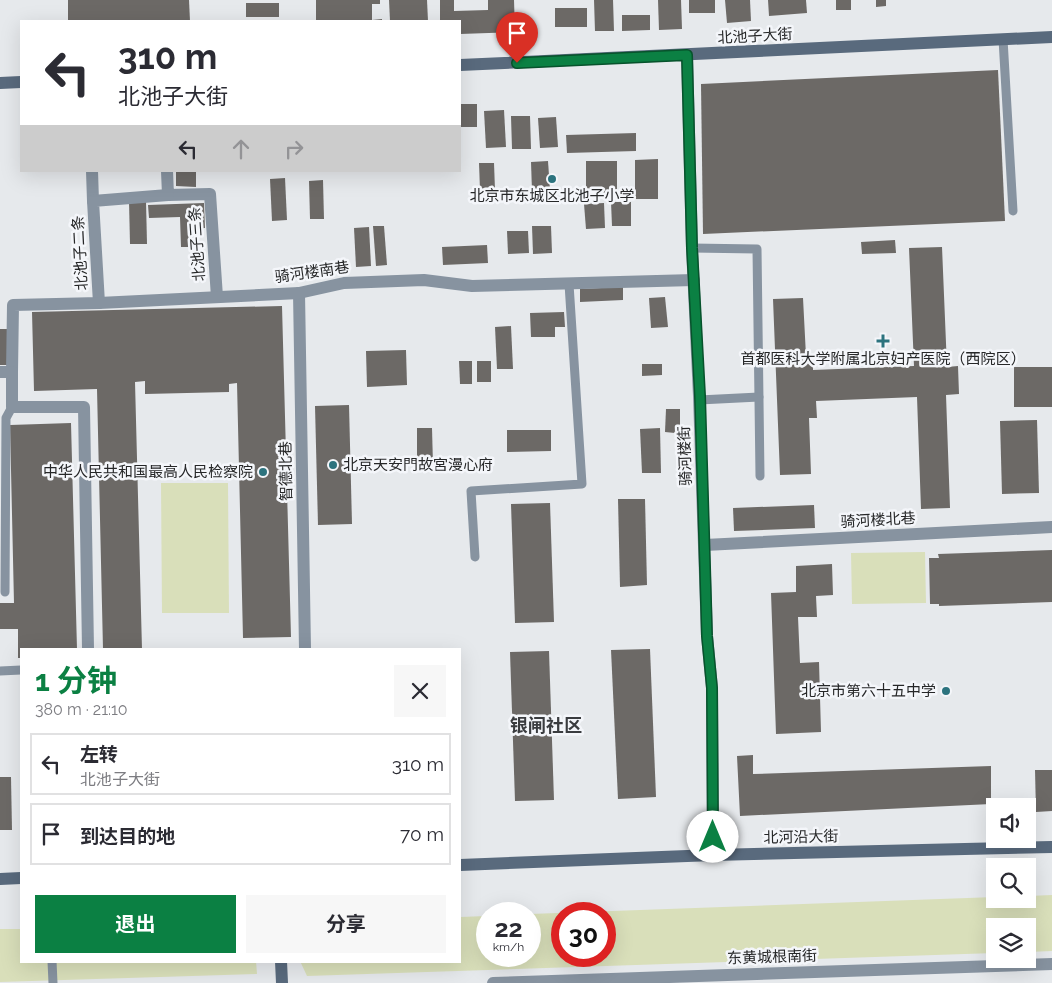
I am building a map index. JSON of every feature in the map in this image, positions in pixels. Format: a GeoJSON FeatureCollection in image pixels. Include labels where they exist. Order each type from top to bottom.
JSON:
{"type":"FeatureCollection","features":[{"type":"Feature","properties":{"kind":"street","name":"北池子大街"},"geometry":{"type":"LineString","coordinates":[[461,65],[1052,37]]}},
{"type":"Feature","properties":{"kind":"street","name":"骑河楼街"},"geometry":{"type":"LineString","coordinates":[[687,55],[692,248],[700,400],[707,636],[712,688],[713,855]]}},
{"type":"Feature","properties":{"kind":"street"},"geometry":{"type":"LineString","coordinates":[[0,83],[20,82]]}},
{"type":"Feature","properties":{"kind":"street","name":"北池子二条"},"geometry":{"type":"LineString","coordinates":[[92,172],[99,303]]}},
{"type":"Feature","properties":{"kind":"street","name":"北池子三条"},"geometry":{"type":"LineString","coordinates":[[168,172],[168,195],[210,194],[217,297]]}},
{"type":"Feature","properties":{"kind":"street","name":"北池子二条"},"geometry":{"type":"LineString","coordinates":[[93,201],[168,195]]}},
{"type":"Feature","properties":{"kind":"street","name":"骑河楼南巷"},"geometry":{"type":"LineString","coordinates":[[0,304],[99,303],[299,293],[344,283],[424,280],[472,286],[694,280]]}},
{"type":"Feature","properties":{"kind":"street","name":"智德北巷"},"geometry":{"type":"LineString","coordinates":[[299,293],[305,648]]}},
{"type":"Feature","properties":{"kind":"street"},"geometry":{"type":"LineString","coordinates":[[13,304],[6,372],[12,407],[84,407],[88,648]]}},
{"type":"Feature","properties":{"kind":"street","name":"骑河楼北巷"},"geometry":{"type":"LineString","coordinates":[[705,545],[1052,527]]}},
{"type":"Feature","properties":{"kind":"street","name":"北河沿大街"},"geometry":{"type":"LineString","coordinates":[[461,865],[713,855],[1052,847]]}},
{"type":"Feature","properties":{"kind":"street"},"geometry":{"type":"LineString","coordinates":[[0,879],[20,878]]}},
{"type":"Feature","properties":{"kind":"street"},"geometry":{"type":"LineString","coordinates":[[281,963],[282,983]]}},
{"type":"Feature","properties":{"kind":"street","name":"东黄城根南街"},"geometry":{"type":"LineString","coordinates":[[493,983],[749,979],[1052,964]]}},
{"type":"Feature","properties":{"kind":"lane"},"geometry":{"type":"LineString","coordinates":[[1004,39],[1013,211]]}},
{"type":"Feature","properties":{"kind":"lane"},"geometry":{"type":"LineString","coordinates":[[692,248],[756,249],[760,476]]}},
{"type":"Feature","properties":{"kind":"lane"},"geometry":{"type":"LineString","coordinates":[[475,557],[471,491],[582,484],[569,284]]}},
{"type":"Feature","properties":{"kind":"lane"},"geometry":{"type":"LineString","coordinates":[[700,400],[759,397]]}},
{"type":"Feature","properties":{"kind":"lane"},"geometry":{"type":"LineString","coordinates":[[6,592],[3,526],[3,452],[6,418],[12,407]]}},
{"type":"Feature","properties":{"kind":"lane"},"geometry":{"type":"LineString","coordinates":[[0,671],[20,670]]}},
{"type":"Feature","properties":{"kind":"lane"},"geometry":{"type":"LineString","coordinates":[[52,963],[53,983]]}},
{"type":"Feature","properties":{"kind":"green space"},"geometry":{"type":"Polygon","coordinates":[[[161,483],[228,483],[229,613],[162,613],[161,483]]]}},
{"type":"Feature","properties":{"kind":"green space"},"geometry":{"type":"Polygon","coordinates":[[[925,552],[926,603],[852,604],[851,553],[925,552]]]}},
{"type":"Feature","properties":{"kind":"green space"},"geometry":{"type":"Polygon","coordinates":[[[1052,895],[1052,951],[1036,952],[1036,918],[986,918],[986,953],[616,966],[616,911],[986,897],[986,908],[1036,908],[1036,896],[1052,895]]]}},
{"type":"Feature","properties":{"kind":"green space"},"geometry":{"type":"Polygon","coordinates":[[[551,913],[551,967],[576,967],[307,976],[301,963],[461,963],[461,917],[476,916],[476,967],[541,967],[541,914],[551,913]]]}},
{"type":"Feature","properties":{"kind":"green space"},"geometry":{"type":"Polygon","coordinates":[[[0,929],[20,929],[20,963],[256,963],[257,974],[0,982],[0,929]]]}},
{"type":"Feature","properties":{"kind":"building"},"geometry":{"type":"Polygon","coordinates":[[[68,0],[189,0],[190,20],[68,20],[68,0]]]}},
{"type":"Feature","properties":{"kind":"building"},"geometry":{"type":"Polygon","coordinates":[[[316,0],[380,0],[380,4],[372,4],[372,20],[316,20],[316,0]]]}},
{"type":"Feature","properties":{"kind":"building"},"geometry":{"type":"Polygon","coordinates":[[[389,0],[427,0],[428,20],[390,20],[389,0]]]}},
{"type":"Feature","properties":{"kind":"building"},"geometry":{"type":"Polygon","coordinates":[[[440,0],[454,0],[454,11],[488,10],[488,0],[514,0],[515,32],[461,34],[461,20],[440,20],[440,0]]]}},
{"type":"Feature","properties":{"kind":"building"},"geometry":{"type":"Polygon","coordinates":[[[594,0],[613,0],[614,31],[595,31],[594,0]]]}},
{"type":"Feature","properties":{"kind":"building"},"geometry":{"type":"Polygon","coordinates":[[[658,0],[681,0],[682,29],[659,30],[658,0]]]}},
{"type":"Feature","properties":{"kind":"building"},"geometry":{"type":"Polygon","coordinates":[[[689,0],[715,0],[715,13],[689,13],[689,0]]]}},
{"type":"Feature","properties":{"kind":"building"},"geometry":{"type":"Polygon","coordinates":[[[725,0],[750,0],[751,21],[727,23],[725,0]]]}},
{"type":"Feature","properties":{"kind":"building"},"geometry":{"type":"Polygon","coordinates":[[[768,0],[806,0],[807,13],[769,16],[768,0]]]}},
{"type":"Feature","properties":{"kind":"building"},"geometry":{"type":"Polygon","coordinates":[[[836,0],[851,0],[851,10],[836,10],[836,0]]]}},
{"type":"Feature","properties":{"kind":"building"},"geometry":{"type":"Polygon","coordinates":[[[876,0],[886,0],[886,6],[876,7],[876,0]]]}},
{"type":"Feature","properties":{"kind":"building"},"geometry":{"type":"Polygon","coordinates":[[[246,3],[279,3],[279,17],[246,17],[246,3]]]}},
{"type":"Feature","properties":{"kind":"building"},"geometry":{"type":"Polygon","coordinates":[[[555,8],[587,8],[587,27],[555,27],[555,8]]]}},
{"type":"Feature","properties":{"kind":"building"},"geometry":{"type":"Polygon","coordinates":[[[622,15],[650,15],[650,30],[622,31],[622,15]]]}},
{"type":"Feature","properties":{"kind":"building"},"geometry":{"type":"Polygon","coordinates":[[[998,70],[1005,221],[703,234],[701,84],[998,70]]]}},
{"type":"Feature","properties":{"kind":"building"},"geometry":{"type":"Polygon","coordinates":[[[461,104],[477,104],[477,127],[461,127],[461,104]]]}},
{"type":"Feature","properties":{"kind":"building"},"geometry":{"type":"Polygon","coordinates":[[[504,110],[506,147],[486,148],[484,111],[504,110]]]}},
{"type":"Feature","properties":{"kind":"building"},"geometry":{"type":"Polygon","coordinates":[[[511,116],[530,116],[531,149],[512,149],[511,116]]]}},
{"type":"Feature","properties":{"kind":"building"},"geometry":{"type":"Polygon","coordinates":[[[556,117],[558,147],[540,148],[538,118],[556,117]]]}},
{"type":"Feature","properties":{"kind":"building"},"geometry":{"type":"Polygon","coordinates":[[[636,133],[636,151],[567,153],[566,135],[636,133]]]}},
{"type":"Feature","properties":{"kind":"building"},"geometry":{"type":"Polygon","coordinates":[[[658,159],[658,199],[635,199],[635,160],[658,159]]]}},
{"type":"Feature","properties":{"kind":"building"},"geometry":{"type":"Polygon","coordinates":[[[548,161],[550,190],[532,191],[531,162],[548,161]]]}},
{"type":"Feature","properties":{"kind":"building"},"geometry":{"type":"Polygon","coordinates":[[[586,161],[617,161],[617,197],[586,197],[586,161]]]}},
{"type":"Feature","properties":{"kind":"building"},"geometry":{"type":"Polygon","coordinates":[[[479,163],[494,163],[495,190],[480,190],[479,163]]]}},
{"type":"Feature","properties":{"kind":"building"},"geometry":{"type":"Polygon","coordinates":[[[176,172],[196,172],[196,187],[176,186],[176,172]]]}},
{"type":"Feature","properties":{"kind":"building"},"geometry":{"type":"Polygon","coordinates":[[[285,178],[287,220],[272,221],[270,179],[285,178]]]}},
{"type":"Feature","properties":{"kind":"building"},"geometry":{"type":"Polygon","coordinates":[[[323,180],[324,219],[310,219],[309,181],[323,180]]]}},
{"type":"Feature","properties":{"kind":"building"},"geometry":{"type":"Polygon","coordinates":[[[129,201],[146,201],[147,244],[130,244],[129,201]]]}},
{"type":"Feature","properties":{"kind":"building"},"geometry":{"type":"Polygon","coordinates":[[[611,202],[631,202],[631,226],[612,226],[611,202]]]}},
{"type":"Feature","properties":{"kind":"building"},"geometry":{"type":"Polygon","coordinates":[[[204,203],[205,228],[194,229],[195,247],[181,247],[180,217],[149,218],[148,205],[204,203]]]}},
{"type":"Feature","properties":{"kind":"building"},"geometry":{"type":"Polygon","coordinates":[[[604,203],[605,228],[586,229],[584,204],[604,203]]]}},
{"type":"Feature","properties":{"kind":"building"},"geometry":{"type":"Polygon","coordinates":[[[373,226],[384,226],[387,265],[376,266],[373,226]]]}},
{"type":"Feature","properties":{"kind":"building"},"geometry":{"type":"Polygon","coordinates":[[[532,226],[551,226],[552,253],[533,254],[532,226]]]}},
{"type":"Feature","properties":{"kind":"building"},"geometry":{"type":"Polygon","coordinates":[[[369,227],[371,266],[356,267],[354,228],[369,227]]]}},
{"type":"Feature","properties":{"kind":"building"},"geometry":{"type":"Polygon","coordinates":[[[507,231],[528,231],[529,253],[508,254],[507,231]]]}},
{"type":"Feature","properties":{"kind":"building"},"geometry":{"type":"Polygon","coordinates":[[[895,240],[896,253],[862,254],[861,242],[895,240]]]}},
{"type":"Feature","properties":{"kind":"building"},"geometry":{"type":"Polygon","coordinates":[[[487,245],[488,263],[443,265],[442,247],[487,245]]]}},
{"type":"Feature","properties":{"kind":"building"},"geometry":{"type":"Polygon","coordinates":[[[942,247],[947,367],[958,366],[959,394],[946,395],[950,508],[921,509],[917,397],[816,401],[817,418],[809,418],[811,474],[780,475],[773,299],[803,298],[806,356],[813,355],[813,370],[914,366],[909,248],[942,247]]]}},
{"type":"Feature","properties":{"kind":"building"},"geometry":{"type":"Polygon","coordinates":[[[623,287],[623,300],[580,302],[580,289],[623,287]]]}},
{"type":"Feature","properties":{"kind":"building"},"geometry":{"type":"Polygon","coordinates":[[[665,297],[668,327],[651,328],[649,298],[665,297]]]}},
{"type":"Feature","properties":{"kind":"building","name":"中华人民共和国最高人民检察院"},"geometry":{"type":"Polygon","coordinates":[[[282,306],[291,637],[243,638],[237,383],[229,384],[229,392],[145,394],[145,381],[135,382],[142,648],[103,648],[97,389],[34,391],[32,312],[282,306]]]}},
{"type":"Feature","properties":{"kind":"building"},"geometry":{"type":"Polygon","coordinates":[[[564,312],[565,327],[555,327],[555,337],[531,337],[530,313],[564,312]]]}},
{"type":"Feature","properties":{"kind":"building"},"geometry":{"type":"Polygon","coordinates":[[[511,326],[513,369],[497,369],[495,327],[511,326]]]}},
{"type":"Feature","properties":{"kind":"building"},"geometry":{"type":"Polygon","coordinates":[[[0,329],[9,329],[7,365],[0,365],[0,329]]]}},
{"type":"Feature","properties":{"kind":"building"},"geometry":{"type":"Polygon","coordinates":[[[406,350],[407,385],[367,387],[366,351],[406,350]]]}},
{"type":"Feature","properties":{"kind":"building"},"geometry":{"type":"Polygon","coordinates":[[[459,361],[472,361],[472,384],[460,384],[459,361]]]}},
{"type":"Feature","properties":{"kind":"building"},"geometry":{"type":"Polygon","coordinates":[[[477,361],[491,361],[491,382],[477,382],[477,361]]]}},
{"type":"Feature","properties":{"kind":"building"},"geometry":{"type":"Polygon","coordinates":[[[642,364],[662,364],[662,375],[642,376],[642,364]]]}},
{"type":"Feature","properties":{"kind":"building"},"geometry":{"type":"Polygon","coordinates":[[[1014,367],[1052,367],[1052,407],[1014,407],[1014,367]]]}},
{"type":"Feature","properties":{"kind":"building","name":"北京天安門故宮漫心府"},"geometry":{"type":"Polygon","coordinates":[[[349,405],[352,524],[318,525],[315,406],[349,405]]]}},
{"type":"Feature","properties":{"kind":"building"},"geometry":{"type":"Polygon","coordinates":[[[666,409],[680,409],[680,430],[675,433],[665,432],[666,409]]]}},
{"type":"Feature","properties":{"kind":"building"},"geometry":{"type":"Polygon","coordinates":[[[1037,420],[1039,493],[1002,494],[1000,421],[1037,420]]]}},
{"type":"Feature","properties":{"kind":"building"},"geometry":{"type":"Polygon","coordinates":[[[71,423],[77,648],[20,648],[20,658],[18,658],[18,629],[0,629],[0,603],[14,603],[10,425],[71,423]]]}},
{"type":"Feature","properties":{"kind":"building"},"geometry":{"type":"Polygon","coordinates":[[[417,428],[432,428],[433,465],[417,465],[417,428]]]}},
{"type":"Feature","properties":{"kind":"building"},"geometry":{"type":"Polygon","coordinates":[[[660,428],[661,473],[642,473],[640,429],[660,428]]]}},
{"type":"Feature","properties":{"kind":"building"},"geometry":{"type":"Polygon","coordinates":[[[507,430],[551,430],[551,451],[507,452],[507,430]]]}},
{"type":"Feature","properties":{"kind":"building"},"geometry":{"type":"Polygon","coordinates":[[[618,499],[645,499],[647,585],[620,587],[618,499]]]}},
{"type":"Feature","properties":{"kind":"building"},"geometry":{"type":"Polygon","coordinates":[[[550,503],[554,622],[515,623],[511,504],[550,503]]]}},
{"type":"Feature","properties":{"kind":"building"},"geometry":{"type":"Polygon","coordinates":[[[814,505],[815,528],[734,531],[733,508],[814,505]]]}},
{"type":"Feature","properties":{"kind":"building"},"geometry":{"type":"Polygon","coordinates":[[[1052,550],[1052,602],[939,606],[939,604],[930,604],[929,558],[939,558],[938,554],[1052,550]]]}},
{"type":"Feature","properties":{"kind":"building"},"geometry":{"type":"Polygon","coordinates":[[[832,564],[833,595],[816,596],[817,617],[798,617],[800,663],[819,662],[821,732],[776,734],[771,593],[796,592],[796,566],[832,564]]]}},
{"type":"Feature","properties":{"kind":"building"},"geometry":{"type":"Polygon","coordinates":[[[650,649],[656,797],[618,799],[611,650],[650,649]]]}},
{"type":"Feature","properties":{"kind":"building"},"geometry":{"type":"Polygon","coordinates":[[[549,651],[554,800],[515,801],[510,652],[549,651]]]}},
{"type":"Feature","properties":{"kind":"building"},"geometry":{"type":"Polygon","coordinates":[[[753,755],[753,774],[991,766],[991,798],[986,798],[986,804],[740,816],[737,756],[753,755]]]}},
{"type":"Feature","properties":{"kind":"building"},"geometry":{"type":"Polygon","coordinates":[[[1035,770],[1052,770],[1052,811],[1036,812],[1035,770]]]}},
{"type":"Feature","properties":{"kind":"building"},"geometry":{"type":"Polygon","coordinates":[[[0,777],[11,777],[12,830],[0,830],[0,777]]]}},
{"type":"Feature","properties":{"kind":"place","name":"北京市东城区北池子小学"},"geometry":{"type":"Point","coordinates":[552,179]}},
{"type":"Feature","properties":{"kind":"place","name":"首都医科大学附属北京妇产医院（西院区）"},"geometry":{"type":"Point","coordinates":[883,341]}},
{"type":"Feature","properties":{"kind":"place","name":"北京天安門故宮漫心府"},"geometry":{"type":"Point","coordinates":[333,465]}},
{"type":"Feature","properties":{"kind":"place","name":"中华人民共和国最高人民检察院"},"geometry":{"type":"Point","coordinates":[263,472]}},
{"type":"Feature","properties":{"kind":"place","name":"北京市第六十五中学"},"geometry":{"type":"Point","coordinates":[946,691]}},
{"type":"Feature","properties":{"kind":"district","name":"银闸社区"},"geometry":{"type":"Point","coordinates":[546,726]}},
{"type":"Feature","properties":{"kind":"route"},"geometry":{"type":"LineString","coordinates":[[517,63],[687,55],[692,248],[700,396],[707,636],[712,688],[713,837]]}}]}
